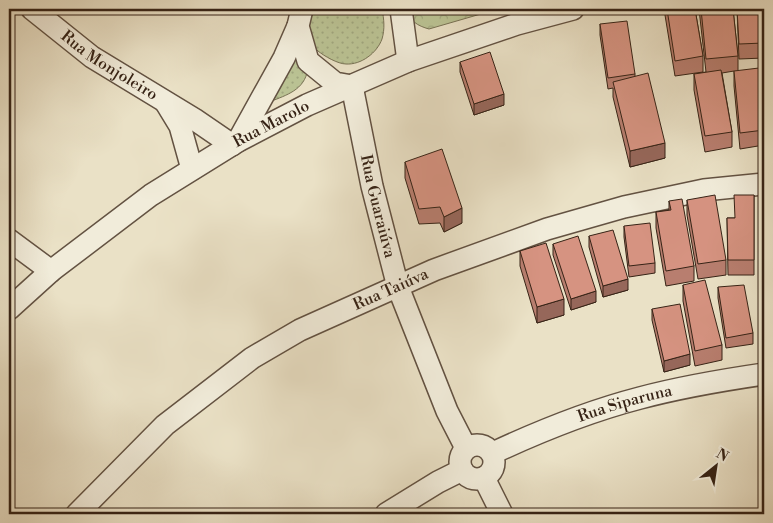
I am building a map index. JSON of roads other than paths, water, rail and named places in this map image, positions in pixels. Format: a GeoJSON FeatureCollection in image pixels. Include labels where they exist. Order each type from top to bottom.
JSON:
{"type":"FeatureCollection","features":[{"type":"Feature","properties":{"kind":"street","name":"Rua Monjoleiro"},"geometry":{"type":"LineString","coordinates":[[32,9],[92,57],[165,103],[235,143]]}},
{"type":"Feature","properties":{"kind":"street"},"geometry":{"type":"LineString","coordinates":[[401,9],[408,61]]}},
{"type":"Feature","properties":{"kind":"street","name":"Rua Marolo"},"geometry":{"type":"LineString","coordinates":[[9,309],[51,271],[151,195],[235,143],[307,105],[408,61],[517,24],[573,9]]}},
{"type":"Feature","properties":{"kind":"street"},"geometry":{"type":"LineString","coordinates":[[300,18],[308,61],[335,82],[352,86]]}},
{"type":"Feature","properties":{"kind":"street"},"geometry":{"type":"LineString","coordinates":[[235,143],[284,58],[300,18]]}},
{"type":"Feature","properties":{"kind":"street","name":"Rua Guaraiúva"},"geometry":{"type":"LineString","coordinates":[[352,86],[372,186],[398,287],[447,411],[466,448]]}},
{"type":"Feature","properties":{"kind":"street","name":"Rua Monjoleiro"},"geometry":{"type":"LineString","coordinates":[[165,103],[180,126],[192,169]]}},
{"type":"Feature","properties":{"kind":"street","name":"Rua Taiúva"},"geometry":{"type":"LineString","coordinates":[[77,514],[165,425],[252,358],[300,330],[434,270],[546,228],[624,207],[704,190],[764,184]]}},
{"type":"Feature","properties":{"kind":"street"},"geometry":{"type":"LineString","coordinates":[[9,240],[51,271]]}},
{"type":"Feature","properties":{"kind":"street","name":"Rua Siparuna"},"geometry":{"type":"LineString","coordinates":[[493,453],[574,419],[640,398],[707,383],[764,374]]}},
{"type":"Feature","properties":{"kind":"street"},"geometry":{"type":"LineString","coordinates":[[478,444],[489,448],[493,453],[495,459],[493,470],[484,478],[474,479],[462,470],[460,460],[466,448],[478,444]]}},
{"type":"Feature","properties":{"kind":"street"},"geometry":{"type":"LineString","coordinates":[[386,514],[438,482],[462,470]]}},
{"type":"Feature","properties":{"kind":"street"},"geometry":{"type":"LineString","coordinates":[[484,478],[502,514]]}}]}
